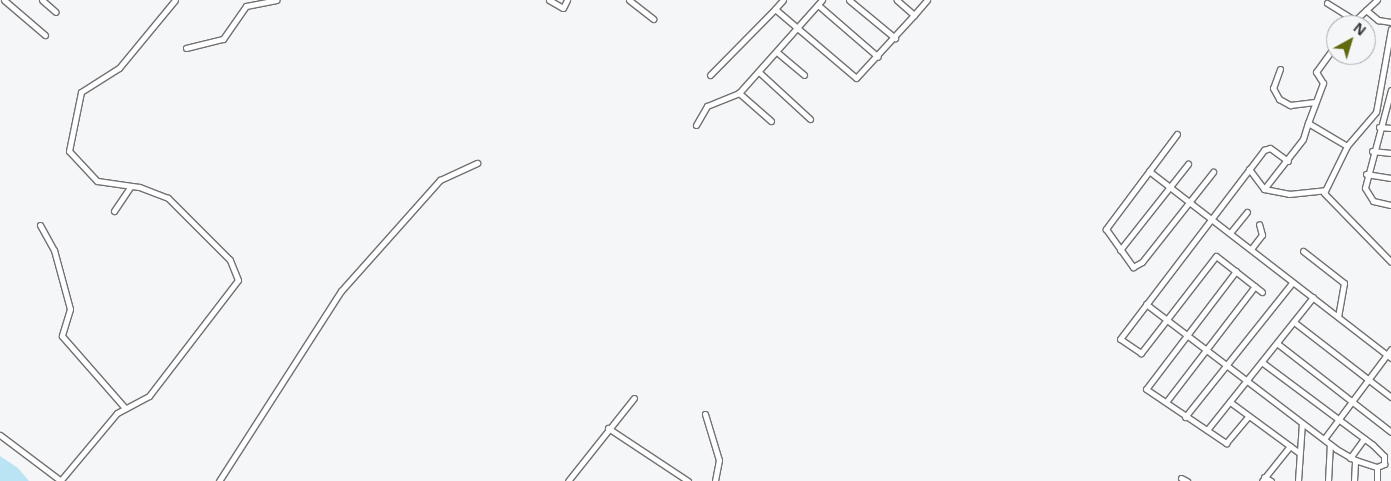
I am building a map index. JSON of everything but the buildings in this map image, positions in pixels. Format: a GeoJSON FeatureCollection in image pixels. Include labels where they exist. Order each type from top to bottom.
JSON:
{"type":"FeatureCollection","features":[{"type":"Feature","properties":{"kind":"street"},"geometry":{"type":"LineString","coordinates":[[4,0],[45,35]]}},
{"type":"Feature","properties":{"kind":"street"},"geometry":{"type":"LineString","coordinates":[[42,0],[56,12]]}},
{"type":"Feature","properties":{"kind":"street"},"geometry":{"type":"LineString","coordinates":[[0,434],[61,481],[125,408],[149,396],[238,280],[230,260],[176,205],[151,190],[97,181],[72,158],[69,145],[80,95],[119,68],[176,0]]}},
{"type":"Feature","properties":{"kind":"street"},"geometry":{"type":"LineString","coordinates":[[186,48],[222,39],[246,6],[276,0]]}},
{"type":"Feature","properties":{"kind":"street"},"geometry":{"type":"LineString","coordinates":[[549,0],[563,8],[567,0]]}},
{"type":"Feature","properties":{"kind":"street"},"geometry":{"type":"LineString","coordinates":[[710,75],[783,0]]}},
{"type":"Feature","properties":{"kind":"street"},"geometry":{"type":"LineString","coordinates":[[696,125],[707,106],[739,93],[760,73],[822,0]]}},
{"type":"Feature","properties":{"kind":"street"},"geometry":{"type":"LineString","coordinates":[[849,0],[894,38]]}},
{"type":"Feature","properties":{"kind":"street"},"geometry":{"type":"LineString","coordinates":[[898,0],[914,15]]}},
{"type":"Feature","properties":{"kind":"street"},"geometry":{"type":"LineString","coordinates":[[775,9],[854,78],[878,57],[927,0]]}},
{"type":"Feature","properties":{"kind":"street"},"geometry":{"type":"LineString","coordinates":[[1360,15],[1377,0]]}},
{"type":"Feature","properties":{"kind":"street"},"geometry":{"type":"LineString","coordinates":[[632,1],[652,19]]}},
{"type":"Feature","properties":{"kind":"street"},"geometry":{"type":"LineString","coordinates":[[1327,2],[1346,15]]}},
{"type":"Feature","properties":{"kind":"street"},"geometry":{"type":"LineString","coordinates":[[818,5],[878,57]]}},
{"type":"Feature","properties":{"kind":"street"},"geometry":{"type":"LineString","coordinates":[[1366,10],[1378,20],[1391,22]]}},
{"type":"Feature","properties":{"kind":"street"},"geometry":{"type":"LineString","coordinates":[[1391,29],[1376,112],[1347,146],[1325,190],[1330,204],[1391,262]]}},
{"type":"Feature","properties":{"kind":"street"},"geometry":{"type":"LineString","coordinates":[[778,53],[804,75]]}},
{"type":"Feature","properties":{"kind":"street"},"geometry":{"type":"LineString","coordinates":[[1264,189],[1288,161],[1308,123],[1323,83],[1316,72],[1326,58]]}},
{"type":"Feature","properties":{"kind":"street"},"geometry":{"type":"LineString","coordinates":[[1280,69],[1273,88],[1279,99],[1290,105],[1315,102]]}},
{"type":"Feature","properties":{"kind":"street"},"geometry":{"type":"LineString","coordinates":[[760,73],[810,120]]}},
{"type":"Feature","properties":{"kind":"street"},"geometry":{"type":"LineString","coordinates":[[1391,90],[1390,102],[1379,126],[1366,174],[1368,197],[1391,205]]}},
{"type":"Feature","properties":{"kind":"street"},"geometry":{"type":"LineString","coordinates":[[739,93],[771,121]]}},
{"type":"Feature","properties":{"kind":"street"},"geometry":{"type":"LineString","coordinates":[[1308,123],[1347,146]]}},
{"type":"Feature","properties":{"kind":"street"},"geometry":{"type":"LineString","coordinates":[[1379,126],[1391,128]]}},
{"type":"Feature","properties":{"kind":"street"},"geometry":{"type":"LineString","coordinates":[[1177,134],[1106,230],[1120,250],[1137,267],[1213,172]]}},
{"type":"Feature","properties":{"kind":"street"},"geometry":{"type":"LineString","coordinates":[[1262,292],[1214,254],[1167,320],[1137,353],[1120,337],[1249,169],[1268,148],[1288,161]]}},
{"type":"Feature","properties":{"kind":"street"},"geometry":{"type":"LineString","coordinates":[[1372,151],[1391,153]]}},
{"type":"Feature","properties":{"kind":"street"},"geometry":{"type":"LineString","coordinates":[[219,481],[341,291],[440,180],[477,163]]}},
{"type":"Feature","properties":{"kind":"street"},"geometry":{"type":"LineString","coordinates":[[1120,250],[1188,164]]}},
{"type":"Feature","properties":{"kind":"street"},"geometry":{"type":"LineString","coordinates":[[1249,169],[1264,189],[1289,194],[1325,190]]}},
{"type":"Feature","properties":{"kind":"street"},"geometry":{"type":"LineString","coordinates":[[1149,171],[1389,356]]}},
{"type":"Feature","properties":{"kind":"street"},"geometry":{"type":"LineString","coordinates":[[1366,174],[1391,178]]}},
{"type":"Feature","properties":{"kind":"street"},"geometry":{"type":"LineString","coordinates":[[114,211],[131,186]]}},
{"type":"Feature","properties":{"kind":"street"},"geometry":{"type":"LineString","coordinates":[[1230,233],[1247,212]]}},
{"type":"Feature","properties":{"kind":"street"},"geometry":{"type":"LineString","coordinates":[[1251,249],[1262,235],[1259,224]]}},
{"type":"Feature","properties":{"kind":"street"},"geometry":{"type":"LineString","coordinates":[[40,225],[54,250],[70,309],[62,336],[125,408]]}},
{"type":"Feature","properties":{"kind":"street"},"geometry":{"type":"LineString","coordinates":[[1303,251],[1344,283],[1338,316]]}},
{"type":"Feature","properties":{"kind":"street"},"geometry":{"type":"LineString","coordinates":[[1236,271],[1146,384],[1147,391],[1226,443],[1249,416]]}},
{"type":"Feature","properties":{"kind":"street"},"geometry":{"type":"LineString","coordinates":[[1185,417],[1292,283]]}},
{"type":"Feature","properties":{"kind":"street"},"geometry":{"type":"LineString","coordinates":[[1166,402],[1255,286]]}},
{"type":"Feature","properties":{"kind":"street"},"geometry":{"type":"LineString","coordinates":[[1207,430],[1278,344],[1313,297]]}},
{"type":"Feature","properties":{"kind":"street"},"geometry":{"type":"LineString","coordinates":[[1146,304],[1330,445],[1352,459],[1377,467],[1384,464],[1384,456],[1364,439],[1337,421],[1263,362]]}},
{"type":"Feature","properties":{"kind":"street"},"geometry":{"type":"LineString","coordinates":[[1294,322],[1370,378],[1391,397]]}},
{"type":"Feature","properties":{"kind":"street"},"geometry":{"type":"LineString","coordinates":[[1278,344],[1391,432]]}},
{"type":"Feature","properties":{"kind":"street"},"geometry":{"type":"LineString","coordinates":[[1324,439],[1351,401],[1389,356],[1391,349]]}},
{"type":"Feature","properties":{"kind":"street"},"geometry":{"type":"LineString","coordinates":[[568,481],[608,428],[634,398]]}},
{"type":"Feature","properties":{"kind":"street"},"geometry":{"type":"LineString","coordinates":[[1230,402],[1298,452]]}},
{"type":"Feature","properties":{"kind":"street"},"geometry":{"type":"LineString","coordinates":[[705,414],[719,460],[715,481]]}},
{"type":"Feature","properties":{"kind":"street"},"geometry":{"type":"LineString","coordinates":[[1298,481],[1298,452],[1302,423]]}},
{"type":"Feature","properties":{"kind":"street"},"geometry":{"type":"LineString","coordinates":[[608,428],[688,481]]}},
{"type":"Feature","properties":{"kind":"street"},"geometry":{"type":"LineString","coordinates":[[1354,481],[1352,459],[1364,439]]}},
{"type":"Feature","properties":{"kind":"street"},"geometry":{"type":"LineString","coordinates":[[1328,481],[1330,445]]}},
{"type":"Feature","properties":{"kind":"street"},"geometry":{"type":"LineString","coordinates":[[1270,481],[1263,479],[1290,446]]}},
{"type":"Feature","properties":{"kind":"street"},"geometry":{"type":"LineString","coordinates":[[1377,467],[1377,481]]}},
{"type":"Feature","properties":{"kind":"water"},"geometry":{"type":"Polygon","coordinates":[[[0,456],[18,468],[29,481],[0,481],[0,456]]]}}]}
